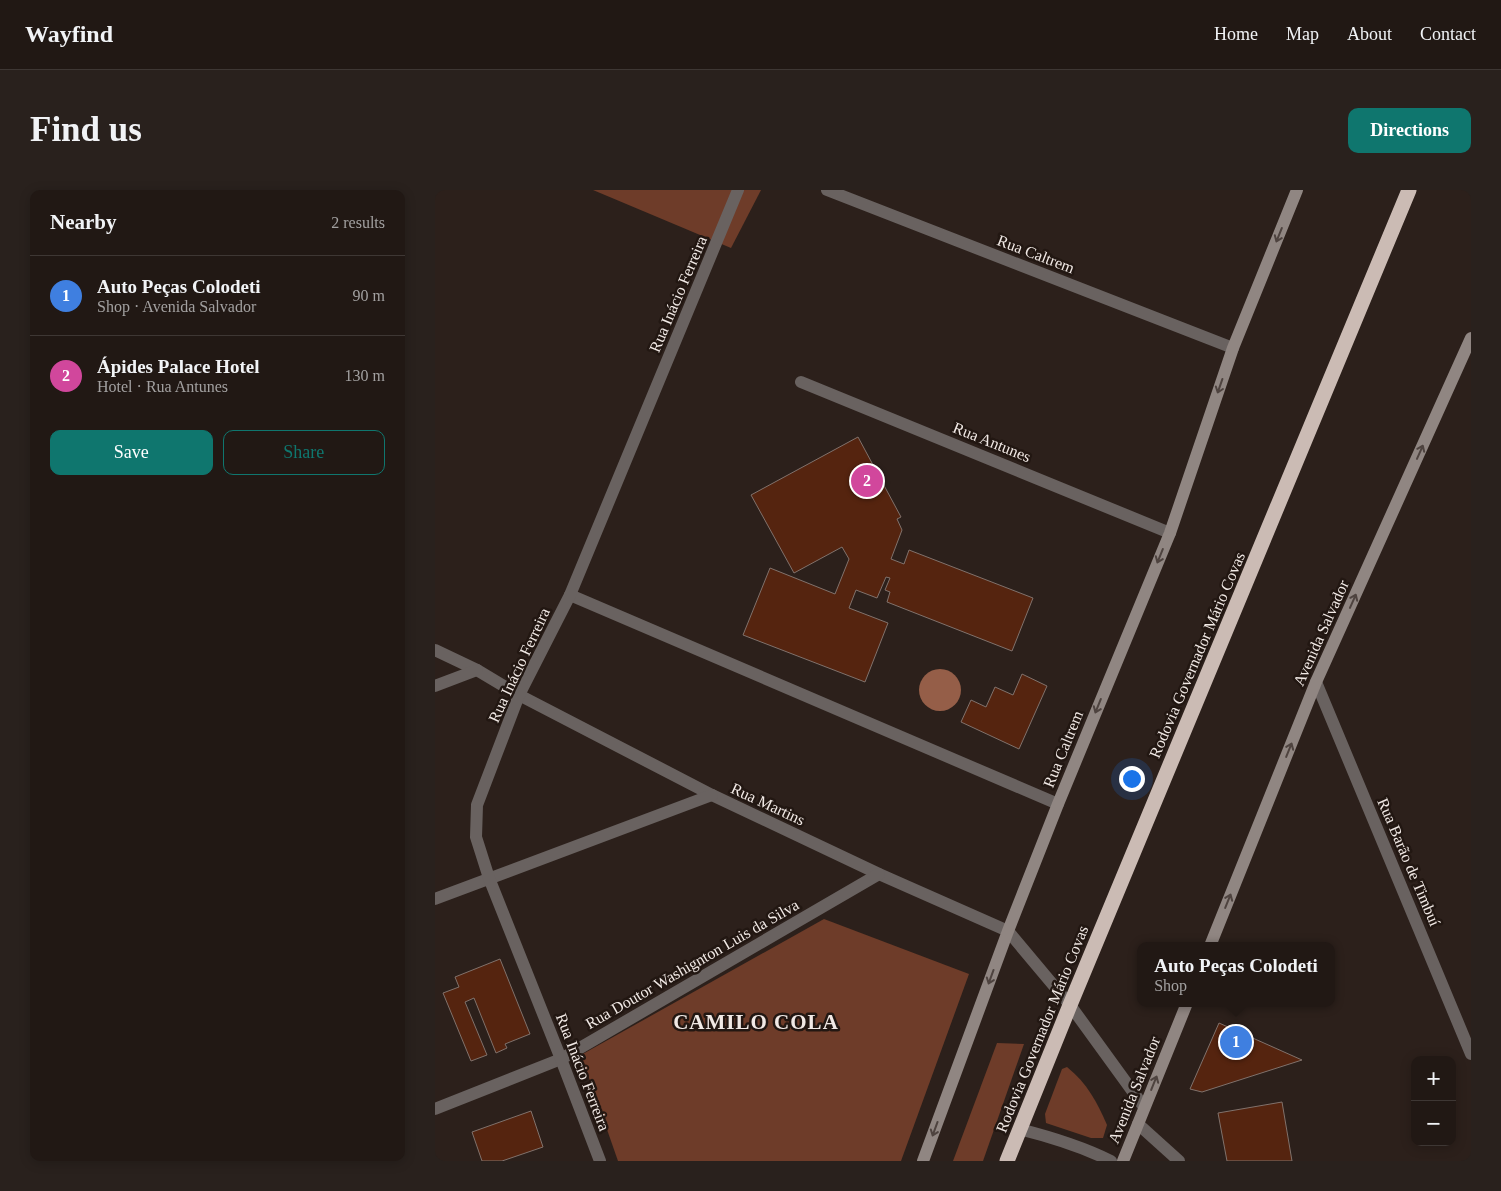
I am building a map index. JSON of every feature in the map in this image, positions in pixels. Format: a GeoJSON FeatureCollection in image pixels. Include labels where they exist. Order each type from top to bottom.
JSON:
{"type":"FeatureCollection","features":[{"type":"Feature","properties":{"kind":"highway","name":"Rodovia Governador Mário Covas"},"geometry":{"type":"LineString","coordinates":[[1007,1161],[1409,190]]}},
{"type":"Feature","properties":{"kind":"street","name":"Rua Inácio Ferreira"},"geometry":{"type":"LineString","coordinates":[[600,1161],[489,878],[476,836],[477,805],[519,695],[570,596],[738,190]]}},
{"type":"Feature","properties":{"kind":"street","name":"Rua Caltrem"},"geometry":{"type":"LineString","coordinates":[[827,190],[1233,348]]}},
{"type":"Feature","properties":{"kind":"street","name":"Rua Caltrem"},"geometry":{"type":"LineString","coordinates":[[923,1161],[1008,931],[1058,804],[1170,533],[1233,348],[1297,190]]}},
{"type":"Feature","properties":{"kind":"street","name":"Avenida Salvador"},"geometry":{"type":"LineString","coordinates":[[1212,942],[1317,682],[1471,338]]}},
{"type":"Feature","properties":{"kind":"street","name":"Rua Antunes"},"geometry":{"type":"LineString","coordinates":[[801,382],[1170,533]]}},
{"type":"Feature","properties":{"kind":"street"},"geometry":{"type":"LineString","coordinates":[[570,596],[1058,804]]}},
{"type":"Feature","properties":{"kind":"street","name":"Rua Martins"},"geometry":{"type":"LineString","coordinates":[[435,650],[477,670],[519,695],[712,795],[879,874],[1008,931],[1070,1005],[1145,1107]]}},
{"type":"Feature","properties":{"kind":"street"},"geometry":{"type":"LineString","coordinates":[[435,686],[477,670]]}},
{"type":"Feature","properties":{"kind":"street","name":"Rua Barão de Timbuí"},"geometry":{"type":"LineString","coordinates":[[1317,682],[1471,1054]]}},
{"type":"Feature","properties":{"kind":"street"},"geometry":{"type":"LineString","coordinates":[[435,899],[712,795]]}},
{"type":"Feature","properties":{"kind":"street","name":"Rua Doutor Washignton Luis da Silva"},"geometry":{"type":"LineString","coordinates":[[435,1109],[561,1059],[879,874]]}},
{"type":"Feature","properties":{"kind":"street","name":"Avenida Salvador"},"geometry":{"type":"LineString","coordinates":[[1123,1161],[1185,1007]]}},
{"type":"Feature","properties":{"kind":"street"},"geometry":{"type":"LineString","coordinates":[[1138,1124],[1179,1161]]}},
{"type":"Feature","properties":{"kind":"street"},"geometry":{"type":"LineString","coordinates":[[1019,1129],[1062,1140],[1094,1152],[1111,1161]]}},
{"type":"Feature","properties":{"kind":"shaded area"},"geometry":{"type":"Polygon","coordinates":[[[593,190],[761,190],[731,248],[593,190]]]}},
{"type":"Feature","properties":{"kind":"shaded area"},"geometry":{"type":"Polygon","coordinates":[[[940,669],[955,675],[961,690],[955,705],[940,711],[925,705],[919,690],[925,675],[940,669]]]}},
{"type":"Feature","properties":{"kind":"shaded area"},"geometry":{"type":"Polygon","coordinates":[[[824,919],[969,974],[901,1161],[618,1161],[581,1055],[824,919]]]}},
{"type":"Feature","properties":{"kind":"shaded area"},"geometry":{"type":"Polygon","coordinates":[[[997,1043],[1024,1044],[983,1161],[953,1161],[997,1043]]]}},
{"type":"Feature","properties":{"kind":"shaded area"},"geometry":{"type":"Polygon","coordinates":[[[1067,1067],[1086,1086],[1099,1108],[1107,1125],[1103,1138],[1091,1138],[1046,1123],[1045,1114],[1062,1069],[1067,1067]]]}},
{"type":"Feature","properties":{"kind":"building"},"geometry":{"type":"Polygon","coordinates":[[[858,437],[901,517],[897,519],[902,530],[891,559],[904,564],[909,550],[1033,598],[1012,651],[887,602],[890,592],[885,590],[890,578],[886,577],[877,598],[856,590],[849,608],[888,623],[865,682],[743,635],[770,568],[835,594],[849,559],[842,547],[794,573],[751,495],[858,437]]]}},
{"type":"Feature","properties":{"kind":"building"},"geometry":{"type":"Polygon","coordinates":[[[1022,674],[1047,686],[1019,749],[961,722],[971,700],[986,707],[995,687],[1013,695],[1022,674]]]}},
{"type":"Feature","properties":{"kind":"building"},"geometry":{"type":"Polygon","coordinates":[[[500,959],[530,1034],[505,1044],[507,1048],[496,1053],[474,998],[465,1002],[487,1055],[471,1061],[443,993],[459,987],[455,977],[500,959]]]}},
{"type":"Feature","properties":{"kind":"building"},"geometry":{"type":"Polygon","coordinates":[[[1219,1023],[1302,1060],[1202,1092],[1190,1089],[1219,1023]]]}},
{"type":"Feature","properties":{"kind":"building"},"geometry":{"type":"Polygon","coordinates":[[[1282,1102],[1292,1161],[1227,1161],[1218,1113],[1282,1102]]]}},
{"type":"Feature","properties":{"kind":"building"},"geometry":{"type":"Polygon","coordinates":[[[531,1111],[543,1147],[502,1161],[482,1161],[472,1132],[531,1111]]]}},
{"type":"Feature","properties":{"kind":"place","name":"Ápides Palace Hotel"},"geometry":{"type":"Point","coordinates":[867,481]}},
{"type":"Feature","properties":{"kind":"place","name":"Auto Peças Colodeti"},"geometry":{"type":"Point","coordinates":[1236,1042]}},
{"type":"Feature","properties":{"kind":"district","name":"CAMILO COLA"},"geometry":{"type":"Point","coordinates":[756,1022]}}]}
